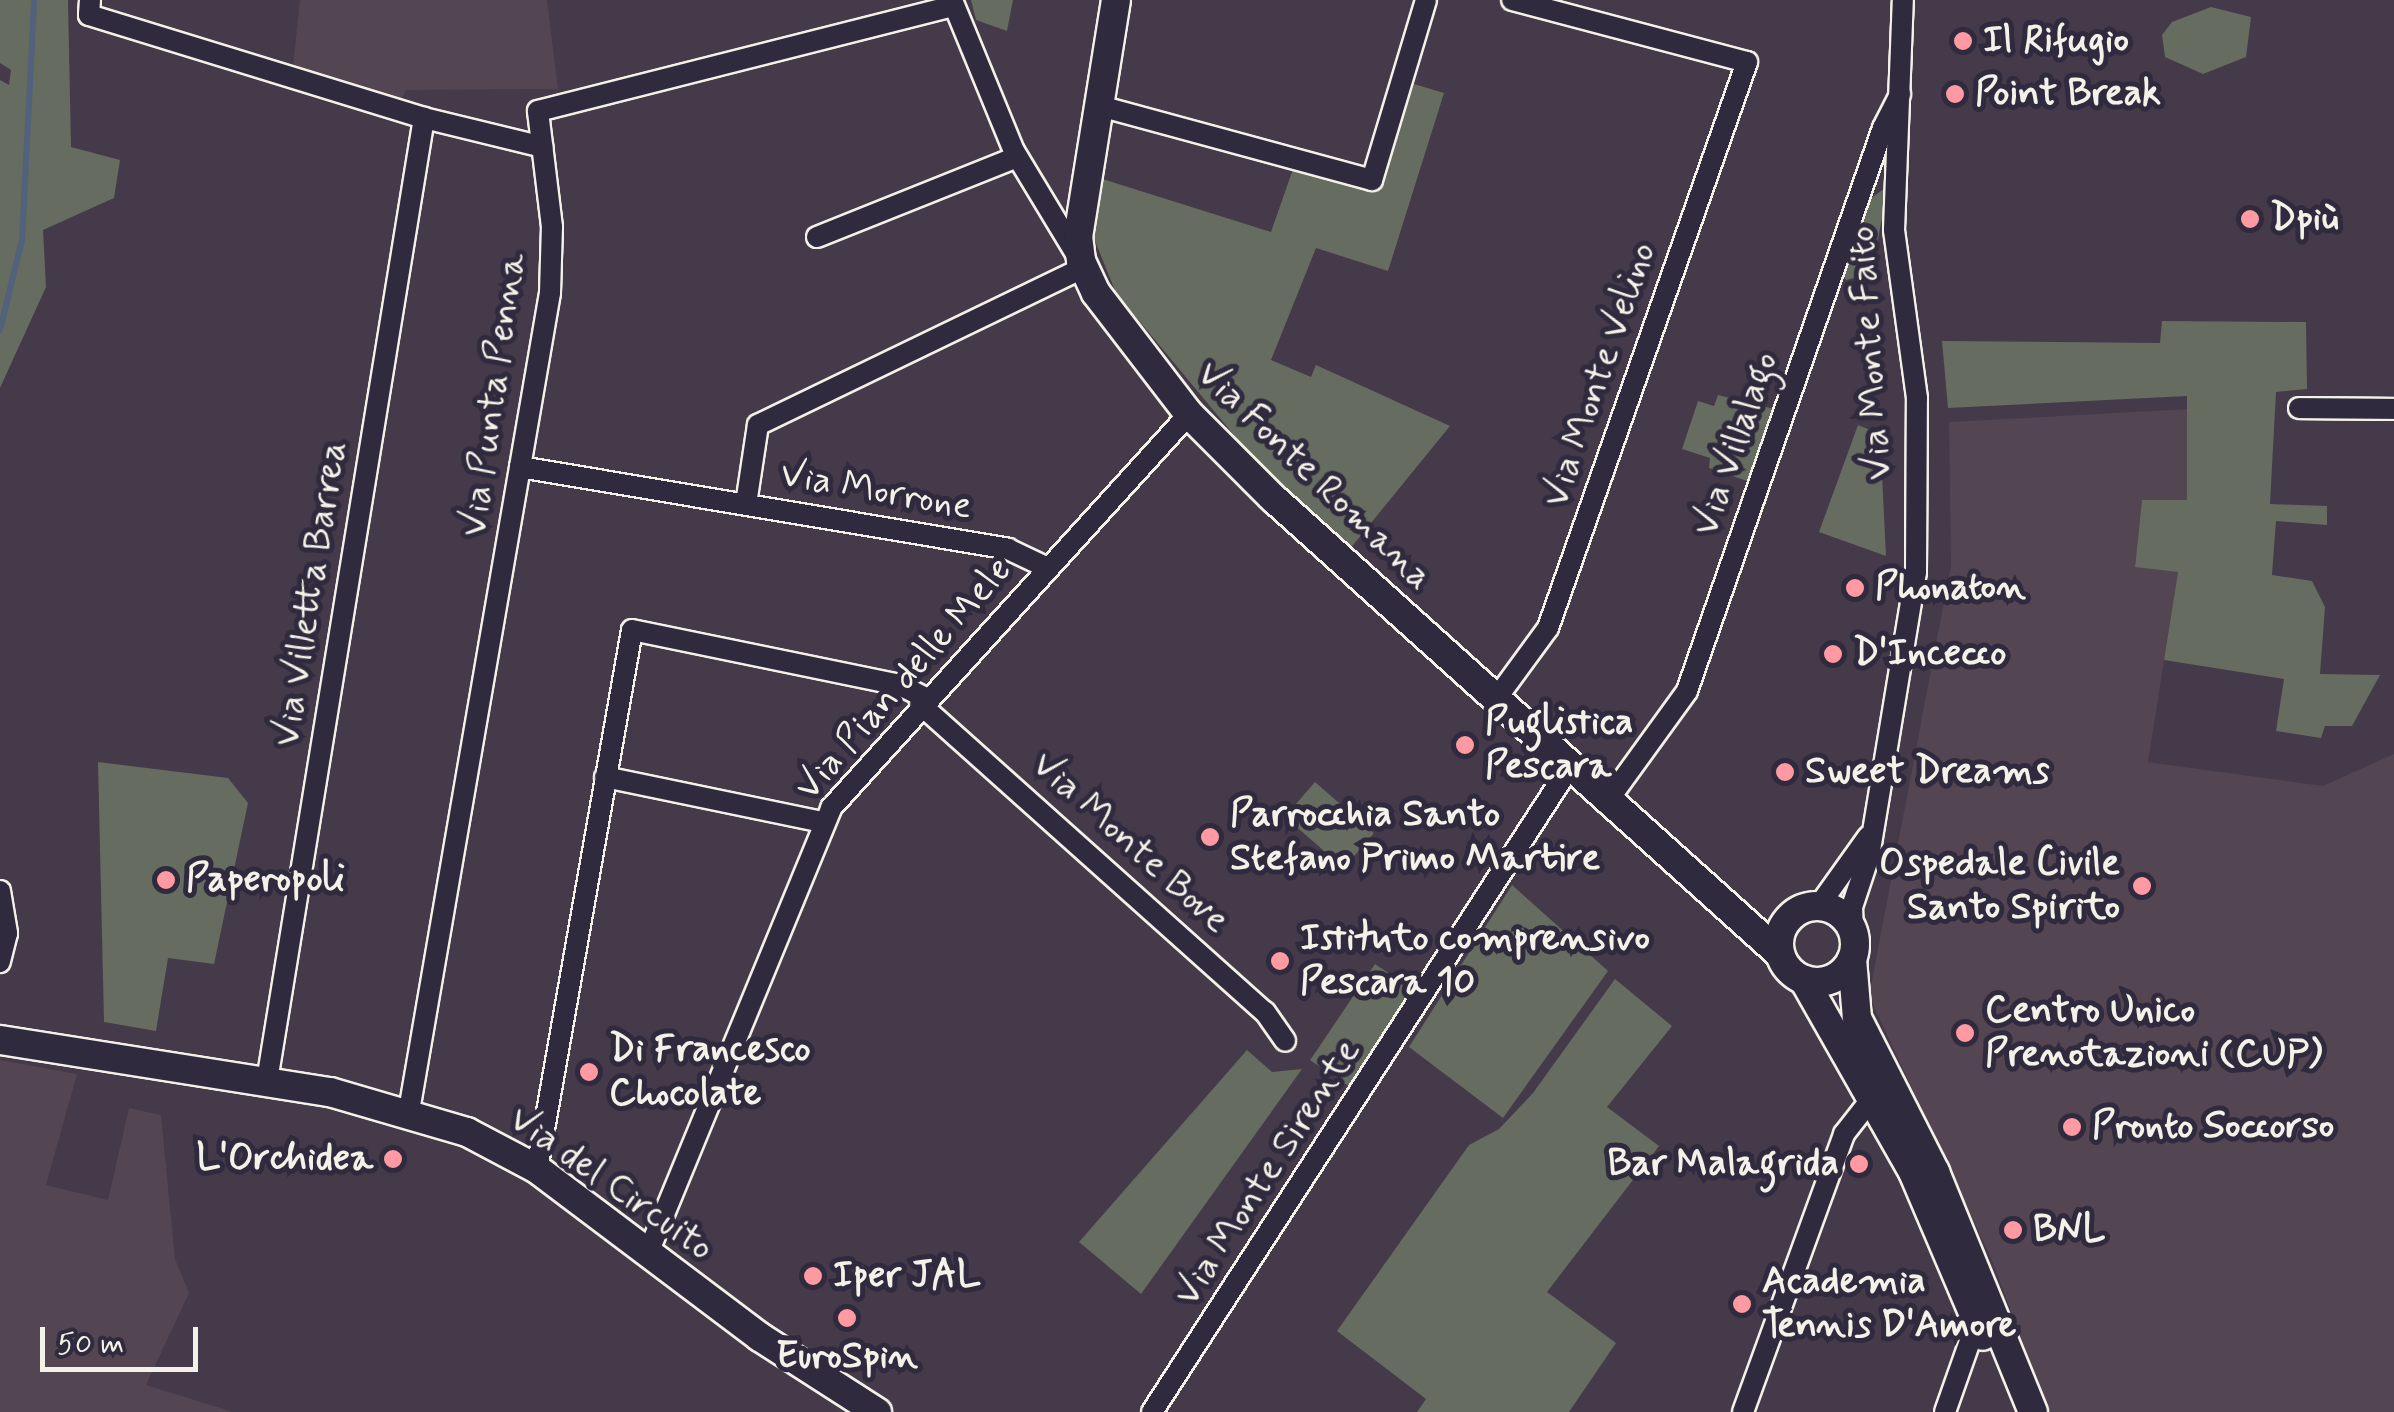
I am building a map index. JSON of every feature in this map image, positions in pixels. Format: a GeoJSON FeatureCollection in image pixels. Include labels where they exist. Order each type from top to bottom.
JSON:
{"type":"FeatureCollection","features":[{"type":"Feature","properties":{"kind":"street"},"geometry":{"type":"LineString","coordinates":[[90,0],[89,15],[424,118],[543,147]]}},
{"type":"Feature","properties":{"kind":"street"},"geometry":{"type":"LineString","coordinates":[[1082,264],[1080,222],[1116,0]]}},
{"type":"Feature","properties":{"kind":"street"},"geometry":{"type":"LineString","coordinates":[[1096,105],[1372,180],[1426,0]]}},
{"type":"Feature","properties":{"kind":"street","name":"Via Monte Velino"},"geometry":{"type":"LineString","coordinates":[[1496,700],[1548,628],[1747,62],[1512,0]]}},
{"type":"Feature","properties":{"kind":"street","name":"Via Monte Faito"},"geometry":{"type":"LineString","coordinates":[[1852,947],[1852,907],[1872,831],[1916,572],[1916,398],[1894,230],[1905,47],[1903,0]]}},
{"type":"Feature","properties":{"kind":"street","name":"Via Monte Faito"},"geometry":{"type":"LineString","coordinates":[[1905,47],[1917,0]]}},
{"type":"Feature","properties":{"kind":"street"},"geometry":{"type":"LineString","coordinates":[[953,3],[1017,157],[1082,264]]}},
{"type":"Feature","properties":{"kind":"street","name":"Via Punta Penna"},"geometry":{"type":"LineString","coordinates":[[410,1112],[550,293],[552,227],[538,111],[953,3]]}},
{"type":"Feature","properties":{"kind":"street","name":"Via Villalago"},"geometry":{"type":"LineString","coordinates":[[1606,802],[1688,690],[1883,128],[1902,92]]}},
{"type":"Feature","properties":{"kind":"street","name":"Via Villetta Barrea"},"geometry":{"type":"LineString","coordinates":[[267,1080],[424,118]]}},
{"type":"Feature","properties":{"kind":"street"},"geometry":{"type":"LineString","coordinates":[[817,237],[1017,157]]}},
{"type":"Feature","properties":{"kind":"street"},"geometry":{"type":"LineString","coordinates":[[1047,212],[1080,222]]}},
{"type":"Feature","properties":{"kind":"street","name":"Via Fonte Romana"},"geometry":{"type":"LineString","coordinates":[[1082,264],[1189,414],[1606,802],[1780,954]]}},
{"type":"Feature","properties":{"kind":"street","name":"Via Morrone"},"geometry":{"type":"LineString","coordinates":[[746,504],[758,424],[1082,264]]}},
{"type":"Feature","properties":{"kind":"street"},"geometry":{"type":"LineString","coordinates":[[2299,408],[2394,410]]}},
{"type":"Feature","properties":{"kind":"street","name":"Via Pian delle Mele"},"geometry":{"type":"LineString","coordinates":[[648,1253],[822,822],[923,701],[1189,414]]}},
{"type":"Feature","properties":{"kind":"street","name":"Via Morrone"},"geometry":{"type":"LineString","coordinates":[[520,467],[1022,552],[1048,568]]}},
{"type":"Feature","properties":{"kind":"street"},"geometry":{"type":"LineString","coordinates":[[537,1169],[632,630],[900,685],[923,701]]}},
{"type":"Feature","properties":{"kind":"street","name":"Via Monte Bove"},"geometry":{"type":"LineString","coordinates":[[923,701],[1265,1012],[1284,1041]]}},
{"type":"Feature","properties":{"kind":"street","name":"Via Monte Sirente"},"geometry":{"type":"LineString","coordinates":[[1152,1412],[1569,768]]}},
{"type":"Feature","properties":{"kind":"street"},"geometry":{"type":"LineString","coordinates":[[605,778],[822,822]]}},
{"type":"Feature","properties":{"kind":"street","name":"Via Monte Faito"},"geometry":{"type":"LineString","coordinates":[[1805,911],[1872,831]]}},
{"type":"Feature","properties":{"kind":"street"},"geometry":{"type":"LineString","coordinates":[[0,891],[6,933],[0,962]]}},
{"type":"Feature","properties":{"kind":"street","name":"Via Fonte Romana"},"geometry":{"type":"LineString","coordinates":[[1716,902],[1754,920],[1805,911]]}},
{"type":"Feature","properties":{"kind":"street"},"geometry":{"type":"LineString","coordinates":[[2014,1412],[1984,1339],[1971,1283],[1857,1018],[1852,947],[1840,915],[1805,911],[1780,937],[1780,954],[1804,980],[1873,1096],[1971,1283],[2033,1412]]}},
{"type":"Feature","properties":{"kind":"street"},"geometry":{"type":"LineString","coordinates":[[1804,980],[1832,979],[1852,947]]}},
{"type":"Feature","properties":{"kind":"street","name":"Via del Circuito"},"geometry":{"type":"LineString","coordinates":[[0,1040],[267,1080],[410,1112],[467,1132],[537,1169],[648,1253],[877,1412]]}},
{"type":"Feature","properties":{"kind":"street"},"geometry":{"type":"LineString","coordinates":[[1743,1412],[1844,1134],[1873,1096]]}},
{"type":"Feature","properties":{"kind":"street"},"geometry":{"type":"LineString","coordinates":[[1945,1412],[1970,1341],[1978,1334],[1984,1339]]}},
{"type":"Feature","properties":{"kind":"shaded area"},"geometry":{"type":"Polygon","coordinates":[[[0,0],[68,0],[71,147],[120,160],[114,198],[43,230],[46,287],[0,388],[0,80],[9,85],[11,70],[0,63],[0,0]]]}},
{"type":"Feature","properties":{"kind":"shaded area"},"geometry":{"type":"Polygon","coordinates":[[[300,0],[547,0],[558,89],[406,90],[400,101],[292,76],[300,0]]]}},
{"type":"Feature","properties":{"kind":"shaded area"},"geometry":{"type":"Polygon","coordinates":[[[971,0],[1013,0],[1007,31],[976,20],[971,0]]]}},
{"type":"Feature","properties":{"kind":"shaded area"},"geometry":{"type":"Polygon","coordinates":[[[2211,7],[2251,17],[2246,57],[2203,74],[2165,57],[2162,35],[2172,22],[2211,7]]]}},
{"type":"Feature","properties":{"kind":"shaded area"},"geometry":{"type":"Polygon","coordinates":[[[1414,84],[1444,93],[1388,271],[1316,248],[1271,360],[1311,377],[1316,365],[1450,426],[1349,550],[1263,470],[1116,293],[1091,231],[1096,177],[1271,232],[1293,169],[1350,186],[1384,173],[1414,84]]]}},
{"type":"Feature","properties":{"kind":"shaded area"},"geometry":{"type":"Polygon","coordinates":[[[1888,186],[1873,266],[1866,275],[1846,280],[1841,272],[1867,201],[1888,186]]]}},
{"type":"Feature","properties":{"kind":"shaded area"},"geometry":{"type":"Polygon","coordinates":[[[2162,321],[2306,322],[2307,389],[2276,392],[2270,504],[2327,506],[2327,525],[2276,521],[2272,575],[2312,581],[2325,607],[2320,674],[2380,675],[2352,726],[2325,726],[2321,738],[2276,731],[2284,679],[2164,660],[2178,572],[2135,567],[2142,500],[2187,500],[2187,396],[1948,408],[1942,341],[2160,343],[2162,321]]]}},
{"type":"Feature","properties":{"kind":"shaded area"},"geometry":{"type":"Polygon","coordinates":[[[1718,395],[1774,409],[1750,482],[1709,468],[1710,458],[1682,449],[1698,401],[1714,406],[1718,395]]]}},
{"type":"Feature","properties":{"kind":"shaded area","name":"Ospedale Civile Santo Spirito"},"geometry":{"type":"Polygon","coordinates":[[[2188,409],[2187,500],[2142,501],[2135,566],[2178,572],[2148,762],[2323,786],[2394,754],[2394,1412],[2049,1412],[1991,1258],[1869,996],[1951,565],[1949,422],[2188,409]]]}},
{"type":"Feature","properties":{"kind":"shaded area"},"geometry":{"type":"Polygon","coordinates":[[[1858,425],[1880,434],[1886,556],[1819,532],[1858,425]]]}},
{"type":"Feature","properties":{"kind":"shaded area","name":"Paperopoli"},"geometry":{"type":"Polygon","coordinates":[[[98,762],[228,778],[248,803],[214,964],[168,958],[156,1031],[104,1022],[98,762]]]}},
{"type":"Feature","properties":{"kind":"shaded area"},"geometry":{"type":"Polygon","coordinates":[[[1315,782],[1374,833],[1344,868],[1285,817],[1315,782]]]}},
{"type":"Feature","properties":{"kind":"shaded area"},"geometry":{"type":"Polygon","coordinates":[[[1512,885],[1608,971],[1503,1118],[1409,1047],[1512,885]]]}},
{"type":"Feature","properties":{"kind":"shaded area"},"geometry":{"type":"Polygon","coordinates":[[[1375,964],[1422,996],[1357,1092],[1310,1060],[1375,964]]]}},
{"type":"Feature","properties":{"kind":"shaded area"},"geometry":{"type":"Polygon","coordinates":[[[1615,979],[1672,1026],[1607,1107],[1659,1146],[1547,1292],[1616,1343],[1569,1412],[1417,1412],[1426,1399],[1337,1331],[1469,1145],[1499,1129],[1533,1093],[1615,979]]]}},
{"type":"Feature","properties":{"kind":"shaded area"},"geometry":{"type":"Polygon","coordinates":[[[1247,1050],[1272,1072],[1302,1069],[1141,1294],[1079,1242],[1247,1050]]]}},
{"type":"Feature","properties":{"kind":"shaded area"},"geometry":{"type":"Polygon","coordinates":[[[0,1060],[77,1074],[46,1185],[108,1200],[129,1108],[161,1115],[175,1259],[189,1293],[146,1385],[233,1412],[0,1412],[0,1060]]]}},
{"type":"Feature","properties":{"kind":"waterway"},"geometry":{"type":"LineString","coordinates":[[0,330],[22,240],[34,0]]}},
{"type":"Feature","properties":{"kind":"place","name":"Il Rifugio"},"geometry":{"type":"Point","coordinates":[1963,41]}},
{"type":"Feature","properties":{"kind":"place","name":"Point Break"},"geometry":{"type":"Point","coordinates":[1955,94]}},
{"type":"Feature","properties":{"kind":"place","name":"Dpiù"},"geometry":{"type":"Point","coordinates":[2250,219]}},
{"type":"Feature","properties":{"kind":"place","name":"Phonaton"},"geometry":{"type":"Point","coordinates":[1855,588]}},
{"type":"Feature","properties":{"kind":"place","name":"D'Incecco"},"geometry":{"type":"Point","coordinates":[1833,654]}},
{"type":"Feature","properties":{"kind":"place","name":"Puglistica Pescara"},"geometry":{"type":"Point","coordinates":[1465,745]}},
{"type":"Feature","properties":{"kind":"place","name":"Sweet Dreams"},"geometry":{"type":"Point","coordinates":[1785,772]}},
{"type":"Feature","properties":{"kind":"place","name":"Parrocchia Santo Stefano Primo Martire"},"geometry":{"type":"Point","coordinates":[1210,837]}},
{"type":"Feature","properties":{"kind":"place","name":"Paperopoli"},"geometry":{"type":"Point","coordinates":[166,880]}},
{"type":"Feature","properties":{"kind":"place","name":"Ospedale Civile Santo Spirito"},"geometry":{"type":"Point","coordinates":[2142,886]}},
{"type":"Feature","properties":{"kind":"place","name":"Istituto comprensivo Pescara 10"},"geometry":{"type":"Point","coordinates":[1280,961]}},
{"type":"Feature","properties":{"kind":"place","name":"Centro Unico Prenotazioni (CUP)"},"geometry":{"type":"Point","coordinates":[1965,1033]}},
{"type":"Feature","properties":{"kind":"place","name":"Di Francesco Chocolate"},"geometry":{"type":"Point","coordinates":[589,1072]}},
{"type":"Feature","properties":{"kind":"place","name":"Pronto Soccorso"},"geometry":{"type":"Point","coordinates":[2072,1127]}},
{"type":"Feature","properties":{"kind":"place","name":"L'Orchidea"},"geometry":{"type":"Point","coordinates":[393,1159]}},
{"type":"Feature","properties":{"kind":"place","name":"Bar Malagrida"},"geometry":{"type":"Point","coordinates":[1859,1164]}},
{"type":"Feature","properties":{"kind":"place","name":"BNL"},"geometry":{"type":"Point","coordinates":[2013,1230]}},
{"type":"Feature","properties":{"kind":"place","name":"Iper JAL"},"geometry":{"type":"Point","coordinates":[813,1276]}},
{"type":"Feature","properties":{"kind":"place","name":"Academia Tennis D'Amore"},"geometry":{"type":"Point","coordinates":[1742,1304]}},
{"type":"Feature","properties":{"kind":"place","name":"EuroSpin"},"geometry":{"type":"Point","coordinates":[847,1318]}}]}
